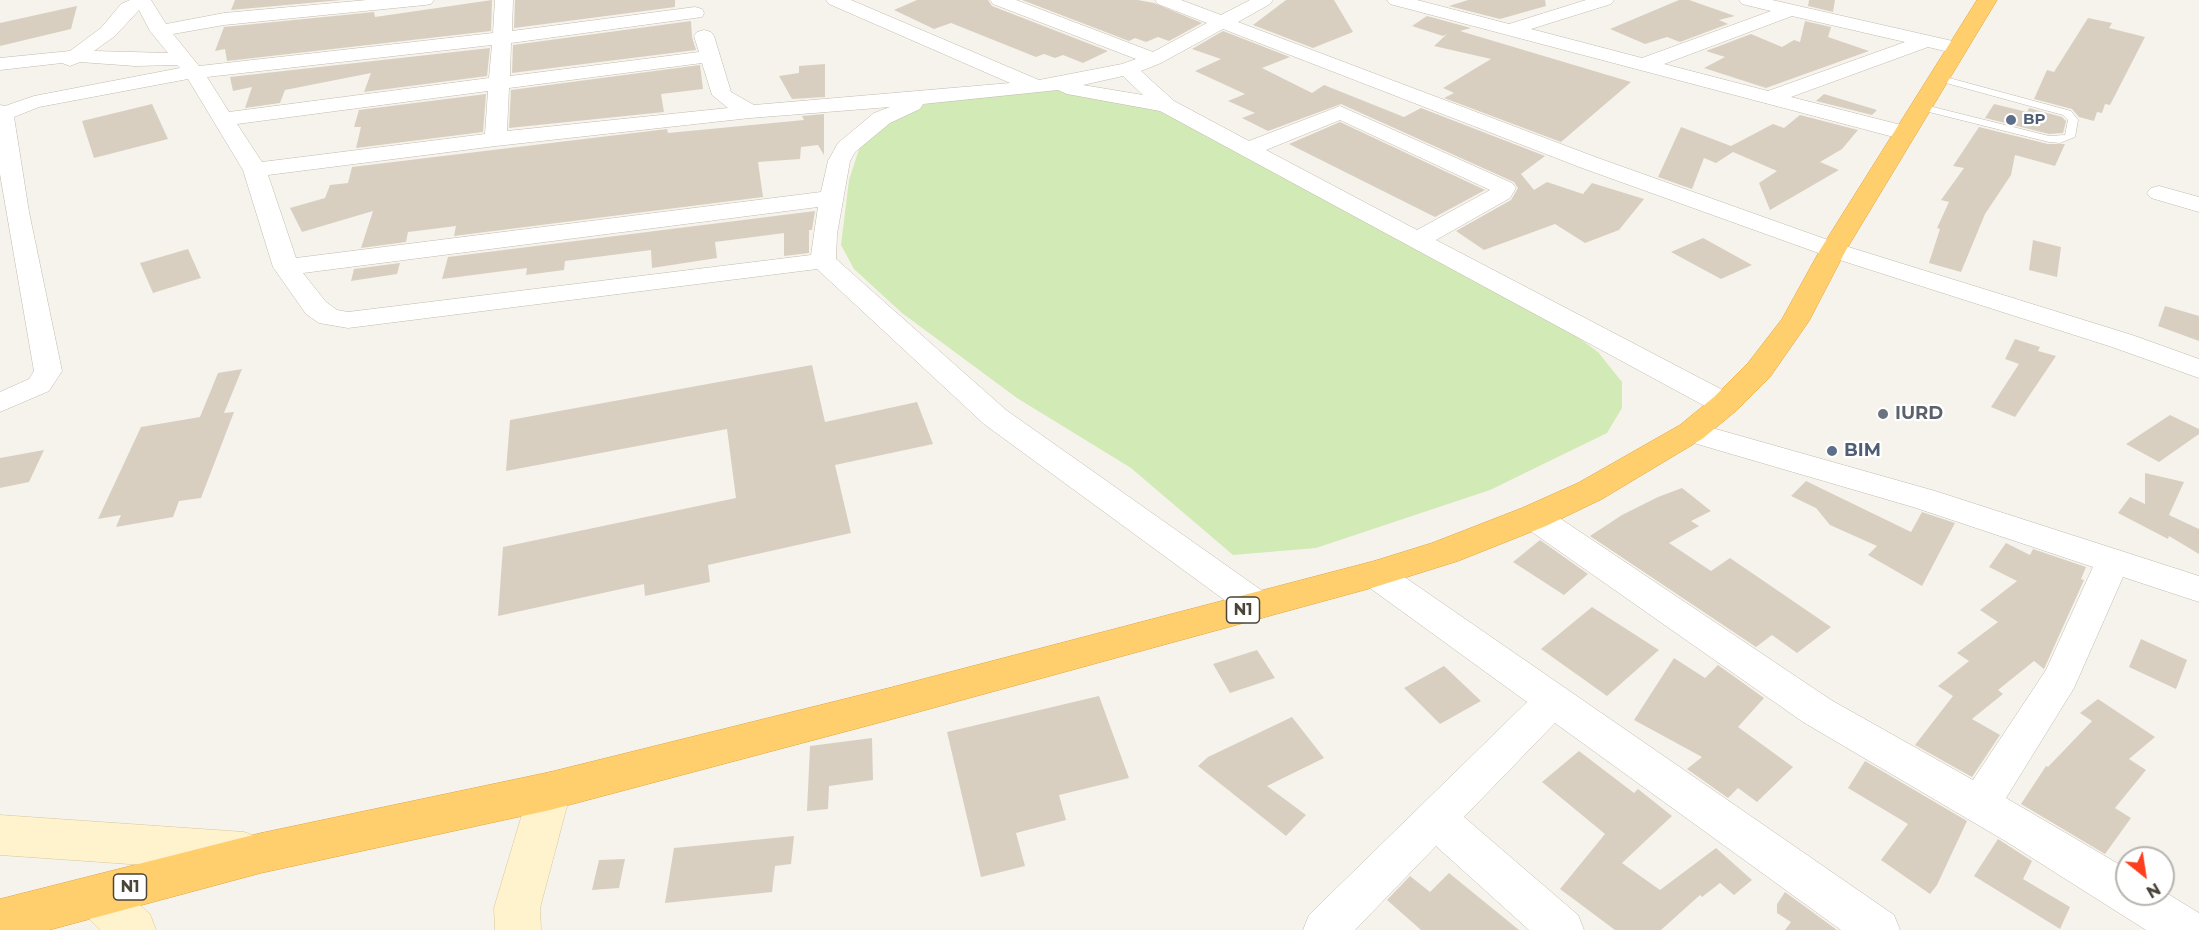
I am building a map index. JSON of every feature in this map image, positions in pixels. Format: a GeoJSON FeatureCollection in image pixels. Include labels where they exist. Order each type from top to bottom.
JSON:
{"type":"FeatureCollection","features":[{"type":"Feature","properties":{"kind":"highway","name":"N1"},"geometry":{"type":"LineString","coordinates":[[0,921],[261,853],[550,791],[1258,606],[1375,574],[1444,552],[1534,517],[1600,486],[1691,432],[1725,404],[1759,370],[1795,321],[1833,250],[1921,106],[1942,44],[1987,0]]}},
{"type":"Feature","properties":{"kind":"main road"},"geometry":{"type":"LineString","coordinates":[[518,930],[517,908],[550,791]]}},
{"type":"Feature","properties":{"kind":"main road"},"geometry":{"type":"LineString","coordinates":[[0,835],[261,853]]}},
{"type":"Feature","properties":{"kind":"main road"},"geometry":{"type":"LineString","coordinates":[[97,896],[133,930]]}},
{"type":"Feature","properties":{"kind":"street"},"geometry":{"type":"LineString","coordinates":[[160,31],[224,19],[425,0]]}},
{"type":"Feature","properties":{"kind":"street"},"geometry":{"type":"LineString","coordinates":[[496,139],[504,0]]}},
{"type":"Feature","properties":{"kind":"street"},"geometry":{"type":"LineString","coordinates":[[835,0],[1044,86],[1167,106]]}},
{"type":"Feature","properties":{"kind":"street"},"geometry":{"type":"LineString","coordinates":[[999,0],[1154,59]]}},
{"type":"Feature","properties":{"kind":"street"},"geometry":{"type":"LineString","coordinates":[[1164,0],[1225,21],[1590,163],[1833,250],[2122,341],[2199,369]]}},
{"type":"Feature","properties":{"kind":"street"},"geometry":{"type":"LineString","coordinates":[[255,170],[496,139],[750,112],[930,98],[1044,86],[1127,69],[1154,59],[1264,0]]}},
{"type":"Feature","properties":{"kind":"street"},"geometry":{"type":"LineString","coordinates":[[1400,0],[1768,98],[1921,106]]}},
{"type":"Feature","properties":{"kind":"street"},"geometry":{"type":"LineString","coordinates":[[1512,29],[1605,0]]}},
{"type":"Feature","properties":{"kind":"street"},"geometry":{"type":"LineString","coordinates":[[1750,0],[1942,44]]}},
{"type":"Feature","properties":{"kind":"street"},"geometry":{"type":"LineString","coordinates":[[1,111],[108,32],[128,8],[142,1],[160,31],[189,66],[255,170],[286,267],[316,308],[329,317],[348,320],[823,261],[995,417],[1258,606]]}},
{"type":"Feature","properties":{"kind":"street"},"geometry":{"type":"LineString","coordinates":[[0,64],[77,56],[189,66],[503,38],[693,7],[722,95],[750,112]]}},
{"type":"Feature","properties":{"kind":"street"},"geometry":{"type":"LineString","coordinates":[[1645,64],[1790,10]]}},
{"type":"Feature","properties":{"kind":"street"},"geometry":{"type":"LineString","coordinates":[[1768,98],[1942,44]]}},
{"type":"Feature","properties":{"kind":"street"},"geometry":{"type":"LineString","coordinates":[[222,118],[711,56]]}},
{"type":"Feature","properties":{"kind":"street"},"geometry":{"type":"LineString","coordinates":[[1,111],[34,102],[173,75],[189,66]]}},
{"type":"Feature","properties":{"kind":"street"},"geometry":{"type":"LineString","coordinates":[[1127,69],[1167,106],[1725,404]]}},
{"type":"Feature","properties":{"kind":"street"},"geometry":{"type":"LineString","coordinates":[[823,261],[831,198],[839,161],[846,148],[882,118],[930,98]]}},
{"type":"Feature","properties":{"kind":"street"},"geometry":{"type":"LineString","coordinates":[[855,104],[882,118]]}},
{"type":"Feature","properties":{"kind":"street"},"geometry":{"type":"LineString","coordinates":[[0,404],[39,385],[48,371],[9,214],[1,111]]}},
{"type":"Feature","properties":{"kind":"street"},"geometry":{"type":"LineString","coordinates":[[1248,150],[1340,112],[1504,188],[1502,193],[1417,240]]}},
{"type":"Feature","properties":{"kind":"street"},"geometry":{"type":"LineString","coordinates":[[2159,193],[2199,205]]}},
{"type":"Feature","properties":{"kind":"street"},"geometry":{"type":"LineString","coordinates":[[286,267],[831,198]]}},
{"type":"Feature","properties":{"kind":"street"},"geometry":{"type":"LineString","coordinates":[[1691,432],[1924,499],[2199,589]]}},
{"type":"Feature","properties":{"kind":"street"},"geometry":{"type":"LineString","coordinates":[[1534,517],[1817,711],[1980,804],[2115,886]]}},
{"type":"Feature","properties":{"kind":"street"},"geometry":{"type":"LineString","coordinates":[[1980,804],[2061,677],[2113,560]]}},
{"type":"Feature","properties":{"kind":"street"},"geometry":{"type":"LineString","coordinates":[[1375,574],[1878,930]]}},
{"type":"Feature","properties":{"kind":"street"},"geometry":{"type":"LineString","coordinates":[[1324,930],[1437,820],[1553,700]]}},
{"type":"Feature","properties":{"kind":"street"},"geometry":{"type":"LineString","coordinates":[[1437,820],[1562,930]]}},
{"type":"Feature","properties":{"kind":"street"},"geometry":{"type":"LineString","coordinates":[[2147,906],[2186,930]]}},
{"type":"Feature","properties":{"kind":"lane"},"geometry":{"type":"LineString","coordinates":[[1921,106],[2067,113],[2073,120],[2070,137],[2060,140],[2049,139],[1921,106]]}},
{"type":"Feature","properties":{"kind":"green space"},"geometry":{"type":"Polygon","coordinates":[[[1051,88],[1163,109],[1548,315],[1598,352],[1622,382],[1622,408],[1607,433],[1490,490],[1316,548],[1233,555],[1131,468],[1017,398],[902,313],[854,269],[841,245],[849,180],[862,140],[906,111],[937,100],[1051,88]]]}},
{"type":"Feature","properties":{"kind":"building"},"geometry":{"type":"Polygon","coordinates":[[[235,0],[342,0],[231,10],[235,0]]]}},
{"type":"Feature","properties":{"kind":"building"},"geometry":{"type":"Polygon","coordinates":[[[492,0],[491,31],[227,61],[225,49],[215,51],[224,27],[374,12],[375,17],[492,0]]]}},
{"type":"Feature","properties":{"kind":"building"},"geometry":{"type":"Polygon","coordinates":[[[515,0],[675,0],[675,7],[514,28],[515,0]]]}},
{"type":"Feature","properties":{"kind":"building"},"geometry":{"type":"Polygon","coordinates":[[[917,0],[988,0],[992,6],[1108,51],[1083,63],[1063,55],[1055,58],[1044,54],[1036,57],[951,23],[934,29],[894,10],[917,0]]]}},
{"type":"Feature","properties":{"kind":"building"},"geometry":{"type":"Polygon","coordinates":[[[1022,0],[1138,0],[1154,3],[1202,23],[1169,41],[1158,37],[1146,42],[1135,38],[1129,41],[1022,0]]]}},
{"type":"Feature","properties":{"kind":"building"},"geometry":{"type":"Polygon","coordinates":[[[1286,0],[1334,0],[1353,32],[1313,48],[1253,25],[1286,0]]]}},
{"type":"Feature","properties":{"kind":"building"},"geometry":{"type":"Polygon","coordinates":[[[1468,0],[1545,0],[1546,6],[1500,19],[1449,6],[1468,0]]]}},
{"type":"Feature","properties":{"kind":"building"},"geometry":{"type":"Polygon","coordinates":[[[1679,0],[1689,0],[1735,16],[1719,20],[1728,24],[1680,42],[1667,37],[1645,44],[1610,29],[1679,0]]]}},
{"type":"Feature","properties":{"kind":"building"},"geometry":{"type":"Polygon","coordinates":[[[1809,0],[1835,0],[1833,12],[1808,6],[1809,0]]]}},
{"type":"Feature","properties":{"kind":"building"},"geometry":{"type":"Polygon","coordinates":[[[77,6],[71,29],[0,46],[0,23],[77,6]]]}},
{"type":"Feature","properties":{"kind":"building"},"geometry":{"type":"Polygon","coordinates":[[[1427,16],[1471,28],[1460,31],[1631,82],[1561,142],[1444,98],[1454,93],[1443,88],[1491,59],[1434,46],[1447,34],[1443,36],[1412,26],[1427,16]]]}},
{"type":"Feature","properties":{"kind":"building"},"geometry":{"type":"Polygon","coordinates":[[[2088,18],[2112,23],[2109,28],[2145,37],[2110,105],[2105,104],[2102,113],[2097,112],[2094,121],[2079,117],[2072,109],[2034,99],[2047,70],[2054,72],[2088,18]]]}},
{"type":"Feature","properties":{"kind":"building"},"geometry":{"type":"Polygon","coordinates":[[[691,21],[696,50],[512,73],[513,45],[691,21]]]}},
{"type":"Feature","properties":{"kind":"building"},"geometry":{"type":"Polygon","coordinates":[[[1805,21],[1831,27],[1828,37],[1869,51],[1766,88],[1704,68],[1725,57],[1706,51],[1751,34],[1782,47],[1794,40],[1800,42],[1805,21]]]}},
{"type":"Feature","properties":{"kind":"building"},"geometry":{"type":"Polygon","coordinates":[[[1223,31],[1290,57],[1262,68],[1312,93],[1324,85],[1404,117],[1421,108],[1545,156],[1521,174],[1534,190],[1547,182],[1583,194],[1592,183],[1644,199],[1619,230],[1585,243],[1555,224],[1484,250],[1456,231],[1511,200],[1518,188],[1514,182],[1341,104],[1268,131],[1242,118],[1255,113],[1228,101],[1245,94],[1195,71],[1221,59],[1192,49],[1223,31]]]}},
{"type":"Feature","properties":{"kind":"building"},"geometry":{"type":"Polygon","coordinates":[[[490,48],[487,76],[364,92],[371,73],[285,90],[280,103],[245,108],[252,87],[233,91],[230,77],[490,48]]]}},
{"type":"Feature","properties":{"kind":"building"},"geometry":{"type":"Polygon","coordinates":[[[825,64],[825,97],[792,99],[779,76],[799,73],[799,66],[825,64]]]}},
{"type":"Feature","properties":{"kind":"building"},"geometry":{"type":"Polygon","coordinates":[[[700,65],[703,89],[661,94],[664,112],[509,128],[511,90],[700,65]]]}},
{"type":"Feature","properties":{"kind":"building"},"geometry":{"type":"Polygon","coordinates":[[[486,94],[483,132],[356,148],[361,127],[354,127],[359,110],[486,94]]]}},
{"type":"Feature","properties":{"kind":"building"},"geometry":{"type":"Polygon","coordinates":[[[1824,94],[1877,110],[1872,115],[1816,101],[1824,94]]]}},
{"type":"Feature","properties":{"kind":"building"},"geometry":{"type":"Polygon","coordinates":[[[152,104],[168,139],[94,158],[82,121],[152,104]]]}},
{"type":"Feature","properties":{"kind":"building"},"geometry":{"type":"Polygon","coordinates":[[[1994,104],[2027,112],[2029,108],[2062,117],[2066,121],[2063,133],[2049,134],[1985,118],[1994,104]]]}},
{"type":"Feature","properties":{"kind":"building"},"geometry":{"type":"Polygon","coordinates":[[[824,114],[824,155],[818,145],[801,147],[800,159],[758,162],[763,197],[454,236],[456,226],[408,232],[406,242],[361,248],[373,211],[302,232],[290,208],[325,198],[330,185],[348,183],[352,167],[667,129],[668,133],[804,120],[802,116],[824,114]]]}},
{"type":"Feature","properties":{"kind":"building"},"geometry":{"type":"Polygon","coordinates":[[[1800,115],[1858,130],[1842,149],[1820,162],[1839,170],[1770,210],[1759,183],[1777,171],[1733,152],[1716,163],[1704,158],[1692,189],[1658,177],[1681,127],[1731,146],[1773,124],[1784,128],[1800,115]]]}},
{"type":"Feature","properties":{"kind":"building"},"geometry":{"type":"Polygon","coordinates":[[[1340,122],[1485,190],[1435,217],[1289,144],[1340,122]]]}},
{"type":"Feature","properties":{"kind":"building"},"geometry":{"type":"Polygon","coordinates":[[[1979,127],[2048,144],[2065,144],[2055,166],[2015,155],[2011,175],[1985,214],[1961,272],[1929,263],[1940,229],[1937,228],[1949,202],[1941,200],[1964,168],[1953,166],[1979,127]]]}},
{"type":"Feature","properties":{"kind":"building"},"geometry":{"type":"Polygon","coordinates":[[[815,211],[812,230],[809,230],[809,253],[784,256],[784,233],[715,242],[717,258],[652,268],[651,250],[565,261],[564,270],[526,275],[527,268],[442,279],[448,257],[815,211]]]}},
{"type":"Feature","properties":{"kind":"building"},"geometry":{"type":"Polygon","coordinates":[[[1703,238],[1752,265],[1721,279],[1671,252],[1703,238]]]}},
{"type":"Feature","properties":{"kind":"building"},"geometry":{"type":"Polygon","coordinates":[[[2033,240],[2061,247],[2057,277],[2029,270],[2033,240]]]}},
{"type":"Feature","properties":{"kind":"building"},"geometry":{"type":"Polygon","coordinates":[[[188,249],[201,278],[153,293],[140,263],[188,249]]]}},
{"type":"Feature","properties":{"kind":"building"},"geometry":{"type":"Polygon","coordinates":[[[400,263],[397,274],[351,281],[354,269],[400,263]]]}},
{"type":"Feature","properties":{"kind":"building"},"geometry":{"type":"Polygon","coordinates":[[[2165,306],[2199,316],[2199,341],[2158,326],[2165,306]]]}},
{"type":"Feature","properties":{"kind":"building"},"geometry":{"type":"Polygon","coordinates":[[[2015,339],[2040,347],[2038,351],[2056,356],[2015,417],[1991,407],[2019,364],[2005,359],[2015,339]]]}},
{"type":"Feature","properties":{"kind":"building"},"geometry":{"type":"Polygon","coordinates":[[[812,365],[825,422],[917,402],[933,444],[835,465],[851,533],[708,565],[710,582],[645,596],[644,584],[498,616],[503,547],[736,498],[727,429],[506,471],[510,420],[812,365]]]}},
{"type":"Feature","properties":{"kind":"building"},"geometry":{"type":"Polygon","coordinates":[[[242,369],[224,413],[234,412],[201,498],[179,501],[173,517],[116,527],[121,515],[98,519],[141,427],[200,417],[218,373],[242,369]]]}},
{"type":"Feature","properties":{"kind":"building"},"geometry":{"type":"Polygon","coordinates":[[[2170,415],[2199,429],[2199,434],[2159,462],[2126,444],[2170,415]]]}},
{"type":"Feature","properties":{"kind":"building"},"geometry":{"type":"Polygon","coordinates":[[[44,450],[29,482],[0,488],[0,458],[44,450]]]}},
{"type":"Feature","properties":{"kind":"building"},"geometry":{"type":"Polygon","coordinates":[[[2145,473],[2184,482],[2169,515],[2199,529],[2199,554],[2169,536],[2168,539],[2118,513],[2130,497],[2145,504],[2145,473]]]}},
{"type":"Feature","properties":{"kind":"building"},"geometry":{"type":"Polygon","coordinates":[[[1806,481],[1911,532],[1922,512],[1955,523],[1922,586],[1868,555],[1877,546],[1830,525],[1816,508],[1791,496],[1806,481]]]}},
{"type":"Feature","properties":{"kind":"building"},"geometry":{"type":"Polygon","coordinates":[[[1682,488],[1711,511],[1691,521],[1699,526],[1669,543],[1711,571],[1730,558],[1831,627],[1797,653],[1772,635],[1756,647],[1590,536],[1622,515],[1682,488]]]}},
{"type":"Feature","properties":{"kind":"building"},"geometry":{"type":"Polygon","coordinates":[[[1540,540],[1588,574],[1564,595],[1513,562],[1540,540]]]}},
{"type":"Feature","properties":{"kind":"building"},"geometry":{"type":"Polygon","coordinates":[[[2006,543],[2030,555],[2033,549],[2086,567],[2081,579],[2084,580],[2044,669],[2034,661],[1998,690],[2003,694],[1972,719],[2000,735],[1972,777],[1915,745],[1953,696],[1938,686],[1969,661],[1957,653],[1998,622],[1980,610],[2017,581],[1989,567],[2006,543]]]}},
{"type":"Feature","properties":{"kind":"building"},"geometry":{"type":"Polygon","coordinates":[[[1592,607],[1659,650],[1607,696],[1541,649],[1592,607]]]}},
{"type":"Feature","properties":{"kind":"building"},"geometry":{"type":"Polygon","coordinates":[[[2141,639],[2187,660],[2176,689],[2129,667],[2141,639]]]}},
{"type":"Feature","properties":{"kind":"building"},"geometry":{"type":"Polygon","coordinates":[[[1257,650],[1275,678],[1230,693],[1213,664],[1257,650]]]}},
{"type":"Feature","properties":{"kind":"building"},"geometry":{"type":"Polygon","coordinates":[[[1674,658],[1705,678],[1718,665],[1764,698],[1738,727],[1793,767],[1757,802],[1738,788],[1728,798],[1687,769],[1702,757],[1634,720],[1674,658]]]}},
{"type":"Feature","properties":{"kind":"building"},"geometry":{"type":"Polygon","coordinates":[[[1444,666],[1481,701],[1440,724],[1404,688],[1444,666]]]}},
{"type":"Feature","properties":{"kind":"building"},"geometry":{"type":"Polygon","coordinates":[[[1099,696],[1129,778],[1059,795],[1066,820],[1016,833],[1025,866],[981,877],[947,732],[1099,696]]]}},
{"type":"Feature","properties":{"kind":"building"},"geometry":{"type":"Polygon","coordinates":[[[2098,699],[2155,737],[2129,759],[2146,770],[2115,808],[2131,818],[2105,854],[2021,804],[2046,766],[2048,767],[2092,721],[2080,713],[2098,699]]]}},
{"type":"Feature","properties":{"kind":"building"},"geometry":{"type":"Polygon","coordinates":[[[1292,717],[1324,758],[1267,786],[1306,815],[1286,836],[1198,766],[1208,757],[1292,717]]]}},
{"type":"Feature","properties":{"kind":"building"},"geometry":{"type":"Polygon","coordinates":[[[872,738],[873,780],[829,786],[828,809],[807,811],[810,746],[872,738]]]}},
{"type":"Feature","properties":{"kind":"building"},"geometry":{"type":"Polygon","coordinates":[[[1579,751],[1634,793],[1638,789],[1672,816],[1622,863],[1660,890],[1716,848],[1752,880],[1734,895],[1720,883],[1702,897],[1700,895],[1661,930],[1615,930],[1560,889],[1605,834],[1542,782],[1579,751]]]}},
{"type":"Feature","properties":{"kind":"building"},"geometry":{"type":"Polygon","coordinates":[[[1865,761],[1967,821],[1937,885],[1930,894],[1881,860],[1908,824],[1848,788],[1865,761]]]}},
{"type":"Feature","properties":{"kind":"building"},"geometry":{"type":"Polygon","coordinates":[[[794,836],[791,864],[775,866],[772,892],[665,903],[674,848],[794,836]]]}},
{"type":"Feature","properties":{"kind":"building"},"geometry":{"type":"Polygon","coordinates":[[[1998,839],[2032,861],[2023,879],[2070,907],[2060,929],[1974,876],[1998,839]]]}},
{"type":"Feature","properties":{"kind":"building"},"geometry":{"type":"Polygon","coordinates":[[[625,859],[619,888],[592,890],[599,860],[625,859]]]}},
{"type":"Feature","properties":{"kind":"building"},"geometry":{"type":"Polygon","coordinates":[[[1449,873],[1519,930],[1421,930],[1387,900],[1410,876],[1430,892],[1449,873]]]}},
{"type":"Feature","properties":{"kind":"building"},"geometry":{"type":"Polygon","coordinates":[[[1785,892],[1837,930],[1785,930],[1791,922],[1777,913],[1777,904],[1785,892]]]}},
{"type":"Feature","properties":{"kind":"place","name":"BP"},"geometry":{"type":"Point","coordinates":[2011,120]}},
{"type":"Feature","properties":{"kind":"place","name":"IURD"},"geometry":{"type":"Point","coordinates":[1883,414]}},
{"type":"Feature","properties":{"kind":"place","name":"BIM"},"geometry":{"type":"Point","coordinates":[1832,451]}}]}
